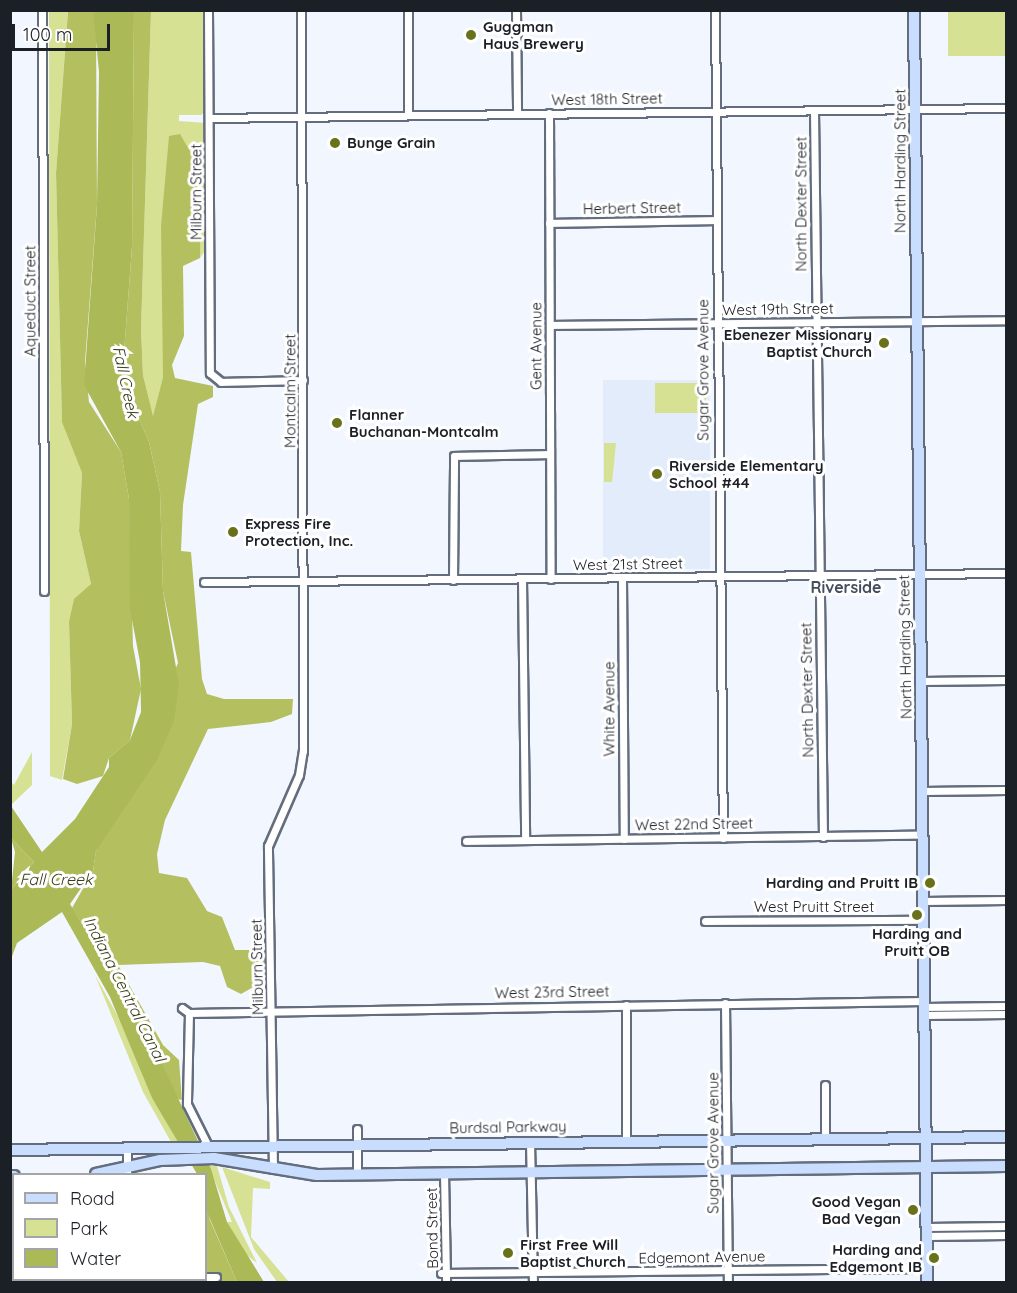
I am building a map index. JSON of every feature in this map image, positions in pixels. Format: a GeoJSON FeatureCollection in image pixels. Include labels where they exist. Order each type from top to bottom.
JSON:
{"type":"FeatureCollection","features":[{"type":"Feature","properties":{"kind":"street","name":"Aqueduct Street"},"geometry":{"type":"LineString","coordinates":[[42,10],[44,591]]}},
{"type":"Feature","properties":{"kind":"street","name":"Milburn Street"},"geometry":{"type":"LineString","coordinates":[[208,10],[210,373],[221,382],[303,380]]}},
{"type":"Feature","properties":{"kind":"street","name":"Montcalm Street"},"geometry":{"type":"LineString","coordinates":[[300,771],[303,581],[301,10]]}},
{"type":"Feature","properties":{"kind":"street"},"geometry":{"type":"LineString","coordinates":[[408,10],[408,115]]}},
{"type":"Feature","properties":{"kind":"street"},"geometry":{"type":"LineString","coordinates":[[516,10],[517,114]]}},
{"type":"Feature","properties":{"kind":"street","name":"Sugar Grove Avenue"},"geometry":{"type":"LineString","coordinates":[[715,10],[723,838]]}},
{"type":"Feature","properties":{"kind":"street","name":"North Harding Street"},"geometry":{"type":"LineString","coordinates":[[914,10],[927,1282]]}},
{"type":"Feature","properties":{"kind":"street","name":"West 18th Street"},"geometry":{"type":"LineString","coordinates":[[209,118],[1006,108]]}},
{"type":"Feature","properties":{"kind":"street","name":"North Dexter Street"},"geometry":{"type":"LineString","coordinates":[[814,111],[823,837]]}},
{"type":"Feature","properties":{"kind":"street","name":"Gent Avenue"},"geometry":{"type":"LineString","coordinates":[[549,113],[551,579]]}},
{"type":"Feature","properties":{"kind":"street","name":"Herbert Street"},"geometry":{"type":"LineString","coordinates":[[549,223],[716,220]]}},
{"type":"Feature","properties":{"kind":"street","name":"West 19th Street"},"geometry":{"type":"LineString","coordinates":[[550,325],[1006,320]]}},
{"type":"Feature","properties":{"kind":"street"},"geometry":{"type":"LineString","coordinates":[[453,580],[454,456],[550,454]]}},
{"type":"Feature","properties":{"kind":"street","name":"West 21st Street"},"geometry":{"type":"LineString","coordinates":[[204,582],[1006,573]]}},
{"type":"Feature","properties":{"kind":"street","name":"White Avenue"},"geometry":{"type":"LineString","coordinates":[[622,578],[624,839]]}},
{"type":"Feature","properties":{"kind":"street"},"geometry":{"type":"LineString","coordinates":[[522,579],[525,840]]}},
{"type":"Feature","properties":{"kind":"street"},"geometry":{"type":"LineString","coordinates":[[921,681],[1006,680]]}},
{"type":"Feature","properties":{"kind":"street","name":"Milburn Street"},"geometry":{"type":"LineString","coordinates":[[273,1169],[268,844],[300,771]]}},
{"type":"Feature","properties":{"kind":"street"},"geometry":{"type":"LineString","coordinates":[[922,791],[1006,790]]}},
{"type":"Feature","properties":{"kind":"street","name":"West 22nd Street"},"geometry":{"type":"LineString","coordinates":[[466,841],[923,836]]}},
{"type":"Feature","properties":{"kind":"street"},"geometry":{"type":"LineString","coordinates":[[924,901],[1006,900]]}},
{"type":"Feature","properties":{"kind":"street","name":"West Pruitt Street"},"geometry":{"type":"LineString","coordinates":[[705,921],[924,920]]}},
{"type":"Feature","properties":{"kind":"street","name":"Sugar Grove Avenue"},"geometry":{"type":"LineString","coordinates":[[725,1003],[728,1282]]}},
{"type":"Feature","properties":{"kind":"street","name":"West 23rd Street"},"geometry":{"type":"LineString","coordinates":[[189,1013],[271,1008],[725,1003],[924,1008],[1006,1014]]}},
{"type":"Feature","properties":{"kind":"street"},"geometry":{"type":"LineString","coordinates":[[626,1005],[626,1140]]}},
{"type":"Feature","properties":{"kind":"street","name":"West 23rd Street"},"geometry":{"type":"LineString","coordinates":[[924,1008],[1006,1005]]}},
{"type":"Feature","properties":{"kind":"street"},"geometry":{"type":"LineString","coordinates":[[182,1008],[189,1013],[187,1104],[208,1152]]}},
{"type":"Feature","properties":{"kind":"street"},"geometry":{"type":"LineString","coordinates":[[825,1085],[825,1138]]}},
{"type":"Feature","properties":{"kind":"street"},"geometry":{"type":"LineString","coordinates":[[357,1129],[357,1174]]}},
{"type":"Feature","properties":{"kind":"street","name":"Burdsal Parkway"},"geometry":{"type":"LineString","coordinates":[[10,1150],[127,1147],[175,1156],[274,1143],[1006,1137]]}},
{"type":"Feature","properties":{"kind":"street"},"geometry":{"type":"LineString","coordinates":[[531,1141],[533,1282]]}},
{"type":"Feature","properties":{"kind":"street"},"geometry":{"type":"LineString","coordinates":[[127,1147],[127,1171]]}},
{"type":"Feature","properties":{"kind":"street","name":"Burdsal Parkway"},"geometry":{"type":"LineString","coordinates":[[175,1156],[208,1152],[273,1169],[357,1174],[1006,1166]]}},
{"type":"Feature","properties":{"kind":"street"},"geometry":{"type":"LineString","coordinates":[[106,1173],[127,1171],[175,1156]]}},
{"type":"Feature","properties":{"kind":"street","name":"Bond Street"},"geometry":{"type":"LineString","coordinates":[[444,1173],[444,1273],[446,1282]]}},
{"type":"Feature","properties":{"kind":"street"},"geometry":{"type":"LineString","coordinates":[[927,1232],[1006,1226]]}},
{"type":"Feature","properties":{"kind":"street"},"geometry":{"type":"LineString","coordinates":[[927,1232],[1006,1235]]}},
{"type":"Feature","properties":{"kind":"street","name":"Edgemont Avenue"},"geometry":{"type":"LineString","coordinates":[[444,1273],[927,1268]]}},
{"type":"Feature","properties":{"kind":"street"},"geometry":{"type":"LineString","coordinates":[[207,1277],[216,1277]]}},
{"type":"Feature","properties":{"kind":"shaded area"},"geometry":{"type":"Polygon","coordinates":[[[68,11],[93,11],[96,22],[97,205],[85,362],[89,402],[121,452],[129,499],[133,646],[141,689],[130,740],[109,758],[103,776],[77,784],[63,779],[72,724],[69,622],[74,599],[91,584],[79,531],[82,473],[62,422],[56,173],[68,11]]]}},
{"type":"Feature","properties":{"kind":"shaded area"},"geometry":{"type":"Polygon","coordinates":[[[134,11],[151,11],[141,330],[143,375],[153,416],[163,377],[161,226],[169,136],[180,134],[201,170],[200,258],[183,266],[184,336],[172,365],[175,378],[213,386],[213,397],[198,404],[183,505],[181,551],[191,552],[202,679],[207,694],[224,699],[293,699],[292,714],[271,722],[208,729],[165,820],[157,854],[159,873],[187,878],[207,911],[222,917],[235,950],[265,950],[264,981],[241,994],[227,987],[220,966],[203,962],[118,965],[163,1045],[179,1060],[182,1100],[177,1099],[136,1012],[72,908],[93,871],[96,851],[178,663],[163,591],[160,492],[149,442],[122,379],[132,247],[134,11]]]}},
{"type":"Feature","properties":{"kind":"shaded area","name":"Riverside Elementary School #44"},"geometry":{"type":"Polygon","coordinates":[[[603,380],[710,380],[710,569],[603,569],[603,380]]]}},
{"type":"Feature","properties":{"kind":"shaded area"},"geometry":{"type":"Polygon","coordinates":[[[11,838],[34,862],[11,890],[15,852],[11,838]]]}},
{"type":"Feature","properties":{"kind":"shaded area"},"geometry":{"type":"Polygon","coordinates":[[[207,1208],[237,1282],[207,1281],[207,1208]]]}},
{"type":"Feature","properties":{"kind":"green space"},"geometry":{"type":"Polygon","coordinates":[[[68,10],[56,173],[62,421],[82,473],[79,531],[91,584],[69,622],[72,724],[62,780],[50,776],[49,11],[68,10]]]}},
{"type":"Feature","properties":{"kind":"green space"},"geometry":{"type":"Polygon","coordinates":[[[151,11],[206,11],[207,110],[201,115],[179,115],[179,121],[206,123],[207,248],[200,258],[200,200],[165,200],[163,377],[153,417],[143,375],[141,330],[151,11]]]}},
{"type":"Feature","properties":{"kind":"green space"},"geometry":{"type":"Polygon","coordinates":[[[948,11],[1006,11],[1006,56],[948,56],[948,11]]]}},
{"type":"Feature","properties":{"kind":"green space"},"geometry":{"type":"Polygon","coordinates":[[[655,383],[706,383],[706,413],[655,413],[655,383]]]}},
{"type":"Feature","properties":{"kind":"green space"},"geometry":{"type":"Polygon","coordinates":[[[604,443],[616,443],[612,482],[604,482],[604,443]]]}},
{"type":"Feature","properties":{"kind":"green space"},"geometry":{"type":"Polygon","coordinates":[[[32,752],[32,785],[11,805],[11,782],[14,785],[32,752]]]}},
{"type":"Feature","properties":{"kind":"green space"},"geometry":{"type":"Polygon","coordinates":[[[95,975],[125,1029],[152,1098],[180,1142],[171,1142],[143,1092],[95,975]]]}},
{"type":"Feature","properties":{"kind":"green space"},"geometry":{"type":"Polygon","coordinates":[[[208,1165],[217,1166],[229,1207],[257,1263],[244,1253],[227,1222],[232,1222],[208,1165]]]}},
{"type":"Feature","properties":{"kind":"green space"},"geometry":{"type":"Polygon","coordinates":[[[222,1167],[270,1182],[270,1189],[253,1188],[251,1237],[289,1282],[277,1282],[254,1249],[222,1167]]]}},
{"type":"Feature","properties":{"kind":"water","name":"Fall Creek"},"geometry":{"type":"Polygon","coordinates":[[[93,11],[134,11],[132,247],[122,379],[149,442],[160,492],[163,591],[179,685],[174,721],[157,760],[96,851],[93,871],[70,904],[151,1040],[211,1169],[227,1222],[264,1282],[237,1282],[207,1212],[207,1173],[196,1173],[152,1098],[110,997],[62,912],[17,943],[11,959],[11,890],[34,862],[11,838],[11,806],[42,852],[75,819],[109,767],[109,758],[130,740],[141,712],[140,662],[130,609],[129,499],[121,452],[84,385],[97,205],[99,72],[93,11]]]}},
{"type":"Feature","properties":{"kind":"place","name":"Guggman Haus Brewery"},"geometry":{"type":"Point","coordinates":[471,35]}},
{"type":"Feature","properties":{"kind":"place","name":"Bunge Grain"},"geometry":{"type":"Point","coordinates":[335,143]}},
{"type":"Feature","properties":{"kind":"place","name":"Ebenezer Missionary Baptist Church"},"geometry":{"type":"Point","coordinates":[884,343]}},
{"type":"Feature","properties":{"kind":"place","name":"Flanner Buchanan-Montcalm"},"geometry":{"type":"Point","coordinates":[337,423]}},
{"type":"Feature","properties":{"kind":"place","name":"Riverside Elementary School #44"},"geometry":{"type":"Point","coordinates":[657,474]}},
{"type":"Feature","properties":{"kind":"place","name":"Express Fire Protection, Inc."},"geometry":{"type":"Point","coordinates":[233,532]}},
{"type":"Feature","properties":{"kind":"place","name":"Harding and Pruitt IB"},"geometry":{"type":"Point","coordinates":[930,883]}},
{"type":"Feature","properties":{"kind":"place","name":"Harding and Pruitt OB"},"geometry":{"type":"Point","coordinates":[917,915]}},
{"type":"Feature","properties":{"kind":"place","name":"Good Vegan Bad Vegan"},"geometry":{"type":"Point","coordinates":[913,1210]}},
{"type":"Feature","properties":{"kind":"place","name":"First Free Will Baptist Church"},"geometry":{"type":"Point","coordinates":[508,1253]}},
{"type":"Feature","properties":{"kind":"place","name":"Harding and Edgemont IB"},"geometry":{"type":"Point","coordinates":[934,1258]}},
{"type":"Feature","properties":{"kind":"district","name":"Riverside"},"geometry":{"type":"Point","coordinates":[846,587]}},
{"type":"Feature","properties":{"kind":"water label","name":"Indiana Central Canal"},"geometry":{"type":"Point","coordinates":[125,989]}}]}
